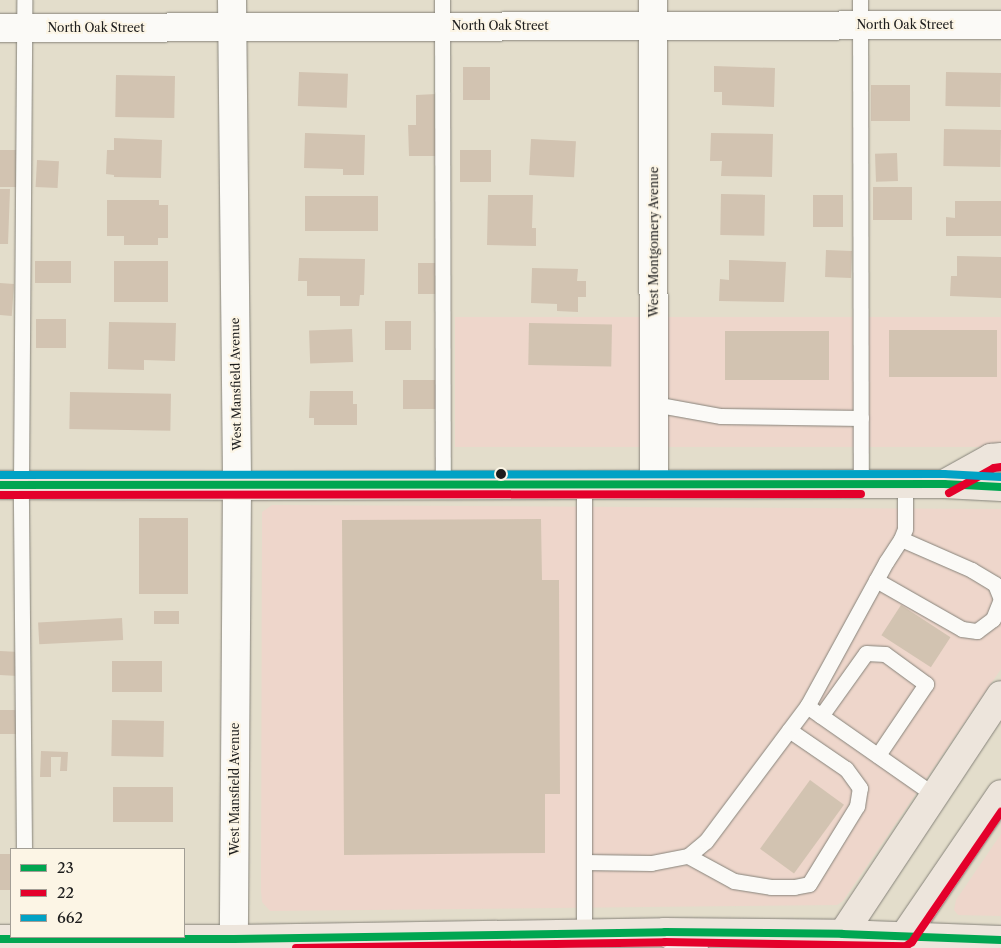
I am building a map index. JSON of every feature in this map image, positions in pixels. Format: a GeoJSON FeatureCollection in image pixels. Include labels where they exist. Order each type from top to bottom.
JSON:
{"type":"FeatureCollection","features":[{"type":"Feature","properties":{"kind":"main road"},"geometry":{"type":"LineString","coordinates":[[944,484],[991,458],[1001,458]]}},
{"type":"Feature","properties":{"kind":"main road"},"geometry":{"type":"LineString","coordinates":[[10,485],[944,484],[1001,487]]}},
{"type":"Feature","properties":{"kind":"main road"},"geometry":{"type":"LineString","coordinates":[[837,941],[1001,695]]}},
{"type":"Feature","properties":{"kind":"main road"},"geometry":{"type":"LineString","coordinates":[[900,942],[1001,794]]}},
{"type":"Feature","properties":{"kind":"main road"},"geometry":{"type":"LineString","coordinates":[[18,941],[234,943],[483,942],[584,933],[665,932],[837,941],[1001,940]]}},
{"type":"Feature","properties":{"kind":"main road"},"geometry":{"type":"LineString","coordinates":[[665,932],[694,948]]}},
{"type":"Feature","properties":{"kind":"street","name":"West Mansfield Avenue"},"geometry":{"type":"LineString","coordinates":[[232,0],[237,486],[234,943]]}},
{"type":"Feature","properties":{"kind":"street","name":"North Oak Street"},"geometry":{"type":"LineString","coordinates":[[12,28],[232,28],[442,13],[860,13],[1001,25]]}},
{"type":"Feature","properties":{"kind":"street","name":"West Montgomery Avenue"},"geometry":{"type":"LineString","coordinates":[[653,13],[654,484]]}},
{"type":"Feature","properties":{"kind":"lane"},"geometry":{"type":"LineString","coordinates":[[24,0],[12,28],[10,485],[24,848]]}},
{"type":"Feature","properties":{"kind":"lane"},"geometry":{"type":"LineString","coordinates":[[442,13],[443,485]]}},
{"type":"Feature","properties":{"kind":"lane"},"geometry":{"type":"LineString","coordinates":[[860,13],[861,484]]}},
{"type":"Feature","properties":{"kind":"lane"},"geometry":{"type":"LineString","coordinates":[[654,404],[721,416],[861,418]]}},
{"type":"Feature","properties":{"kind":"lane"},"geometry":{"type":"LineString","coordinates":[[584,484],[584,933]]}},
{"type":"Feature","properties":{"kind":"lane"},"geometry":{"type":"LineString","coordinates":[[584,862],[651,863],[688,856],[706,841],[808,706],[876,580],[901,539],[905,529],[905,484]]}},
{"type":"Feature","properties":{"kind":"lane"},"geometry":{"type":"LineString","coordinates":[[876,580],[962,629],[977,631],[992,619],[1001,599],[995,584],[972,570],[901,539]]}},
{"type":"Feature","properties":{"kind":"lane"},"geometry":{"type":"LineString","coordinates":[[821,716],[866,653],[885,654],[926,684],[878,756]]}},
{"type":"Feature","properties":{"kind":"lane"},"geometry":{"type":"LineString","coordinates":[[808,706],[934,795]]}},
{"type":"Feature","properties":{"kind":"lane"},"geometry":{"type":"LineString","coordinates":[[688,856],[734,881],[771,887],[794,887],[809,884],[858,806],[860,788],[846,769],[789,730]]}},
{"type":"Feature","properties":{"kind":"shaded area"},"geometry":{"type":"Polygon","coordinates":[[[455,317],[1001,317],[1001,447],[455,447],[455,317]]]}},
{"type":"Feature","properties":{"kind":"shaded area"},"geometry":{"type":"Polygon","coordinates":[[[272,505],[1001,509],[1001,669],[843,901],[837,905],[270,911],[262,902],[261,891],[262,512],[272,505]]]}},
{"type":"Feature","properties":{"kind":"shaded area"},"geometry":{"type":"Polygon","coordinates":[[[1001,834],[1001,916],[958,915],[954,910],[956,900],[1001,834]]]}},
{"type":"Feature","properties":{"kind":"building"},"geometry":{"type":"Polygon","coordinates":[[[714,66],[775,68],[774,107],[722,105],[722,92],[714,92],[714,66]]]}},
{"type":"Feature","properties":{"kind":"building"},"geometry":{"type":"Polygon","coordinates":[[[463,67],[490,67],[490,100],[463,100],[463,67]]]}},
{"type":"Feature","properties":{"kind":"building"},"geometry":{"type":"Polygon","coordinates":[[[299,72],[348,74],[347,108],[298,106],[299,72]]]}},
{"type":"Feature","properties":{"kind":"building"},"geometry":{"type":"Polygon","coordinates":[[[946,72],[1001,73],[1000,107],[945,106],[946,72]]]}},
{"type":"Feature","properties":{"kind":"building"},"geometry":{"type":"Polygon","coordinates":[[[116,75],[175,76],[174,118],[115,117],[116,75]]]}},
{"type":"Feature","properties":{"kind":"building"},"geometry":{"type":"Polygon","coordinates":[[[871,85],[910,85],[910,121],[871,121],[871,85]]]}},
{"type":"Feature","properties":{"kind":"building"},"geometry":{"type":"Polygon","coordinates":[[[436,94],[436,156],[409,156],[408,125],[416,125],[416,95],[436,94]]]}},
{"type":"Feature","properties":{"kind":"building"},"geometry":{"type":"Polygon","coordinates":[[[944,129],[1001,130],[1000,167],[943,166],[944,129]]]}},
{"type":"Feature","properties":{"kind":"building"},"geometry":{"type":"Polygon","coordinates":[[[305,133],[365,135],[364,175],[343,175],[343,169],[304,168],[305,133]]]}},
{"type":"Feature","properties":{"kind":"building"},"geometry":{"type":"Polygon","coordinates":[[[711,133],[773,134],[772,177],[721,176],[722,161],[710,161],[711,133]]]}},
{"type":"Feature","properties":{"kind":"building"},"geometry":{"type":"Polygon","coordinates":[[[114,138],[162,140],[161,178],[114,177],[114,175],[106,174],[107,150],[114,150],[114,138]]]}},
{"type":"Feature","properties":{"kind":"building"},"geometry":{"type":"Polygon","coordinates":[[[531,139],[576,141],[574,177],[529,175],[531,139]]]}},
{"type":"Feature","properties":{"kind":"building"},"geometry":{"type":"Polygon","coordinates":[[[0,150],[17,150],[17,187],[0,187],[0,150]]]}},
{"type":"Feature","properties":{"kind":"building"},"geometry":{"type":"Polygon","coordinates":[[[460,150],[491,150],[491,182],[460,182],[460,150]]]}},
{"type":"Feature","properties":{"kind":"building"},"geometry":{"type":"Polygon","coordinates":[[[897,153],[898,181],[876,182],[875,154],[897,153]]]}},
{"type":"Feature","properties":{"kind":"building"},"geometry":{"type":"Polygon","coordinates":[[[37,160],[59,161],[58,188],[36,187],[37,160]]]}},
{"type":"Feature","properties":{"kind":"building"},"geometry":{"type":"Polygon","coordinates":[[[873,187],[912,187],[912,220],[873,220],[873,187]]]}},
{"type":"Feature","properties":{"kind":"building"},"geometry":{"type":"Polygon","coordinates":[[[0,189],[10,189],[8,244],[0,244],[0,189]]]}},
{"type":"Feature","properties":{"kind":"building"},"geometry":{"type":"Polygon","coordinates":[[[721,194],[765,195],[764,236],[720,235],[721,194]]]}},
{"type":"Feature","properties":{"kind":"building"},"geometry":{"type":"Polygon","coordinates":[[[488,195],[533,195],[532,228],[536,228],[536,246],[487,245],[488,195]]]}},
{"type":"Feature","properties":{"kind":"building"},"geometry":{"type":"Polygon","coordinates":[[[813,195],[843,195],[843,227],[813,227],[813,195]]]}},
{"type":"Feature","properties":{"kind":"building"},"geometry":{"type":"Polygon","coordinates":[[[305,196],[378,196],[378,231],[305,231],[305,196]]]}},
{"type":"Feature","properties":{"kind":"building"},"geometry":{"type":"Polygon","coordinates":[[[107,200],[159,200],[159,205],[168,205],[168,238],[158,238],[158,245],[124,245],[124,236],[107,236],[107,200]]]}},
{"type":"Feature","properties":{"kind":"building"},"geometry":{"type":"Polygon","coordinates":[[[955,201],[1001,201],[1001,236],[946,236],[946,217],[955,218],[955,201]]]}},
{"type":"Feature","properties":{"kind":"building"},"geometry":{"type":"Polygon","coordinates":[[[826,250],[852,251],[851,278],[825,277],[826,250]]]}},
{"type":"Feature","properties":{"kind":"building"},"geometry":{"type":"Polygon","coordinates":[[[957,256],[1001,257],[1001,298],[950,296],[951,276],[957,276],[957,256]]]}},
{"type":"Feature","properties":{"kind":"building"},"geometry":{"type":"Polygon","coordinates":[[[299,258],[365,259],[364,295],[360,295],[359,306],[340,306],[340,296],[307,296],[307,281],[298,281],[299,258]]]}},
{"type":"Feature","properties":{"kind":"building"},"geometry":{"type":"Polygon","coordinates":[[[729,260],[786,262],[784,302],[719,301],[720,279],[729,280],[729,260]]]}},
{"type":"Feature","properties":{"kind":"building"},"geometry":{"type":"Polygon","coordinates":[[[35,261],[71,261],[71,283],[35,283],[35,261]]]}},
{"type":"Feature","properties":{"kind":"building"},"geometry":{"type":"Polygon","coordinates":[[[114,261],[168,261],[168,302],[114,302],[114,261]]]}},
{"type":"Feature","properties":{"kind":"building"},"geometry":{"type":"Polygon","coordinates":[[[418,263],[438,263],[438,294],[418,294],[418,263]]]}},
{"type":"Feature","properties":{"kind":"building"},"geometry":{"type":"Polygon","coordinates":[[[532,268],[578,269],[577,281],[586,281],[586,297],[578,297],[578,312],[557,311],[557,304],[531,303],[532,268]]]}},
{"type":"Feature","properties":{"kind":"building"},"geometry":{"type":"Polygon","coordinates":[[[0,283],[14,284],[12,316],[0,315],[0,283]]]}},
{"type":"Feature","properties":{"kind":"building"},"geometry":{"type":"Polygon","coordinates":[[[36,319],[66,319],[66,348],[36,348],[36,319]]]}},
{"type":"Feature","properties":{"kind":"building"},"geometry":{"type":"Polygon","coordinates":[[[385,321],[411,321],[411,350],[385,350],[385,321]]]}},
{"type":"Feature","properties":{"kind":"building"},"geometry":{"type":"Polygon","coordinates":[[[109,322],[176,323],[175,361],[144,360],[144,370],[108,369],[109,322]]]}},
{"type":"Feature","properties":{"kind":"building"},"geometry":{"type":"Polygon","coordinates":[[[529,323],[612,324],[611,366],[528,365],[529,323]]]}},
{"type":"Feature","properties":{"kind":"building"},"geometry":{"type":"Polygon","coordinates":[[[352,329],[353,362],[310,363],[309,331],[352,329]]]}},
{"type":"Feature","properties":{"kind":"building"},"geometry":{"type":"Polygon","coordinates":[[[889,330],[997,330],[997,377],[889,377],[889,330]]]}},
{"type":"Feature","properties":{"kind":"building"},"geometry":{"type":"Polygon","coordinates":[[[725,331],[829,331],[829,380],[725,380],[725,331]]]}},
{"type":"Feature","properties":{"kind":"building"},"geometry":{"type":"Polygon","coordinates":[[[403,380],[436,380],[436,409],[403,409],[403,380]]]}},
{"type":"Feature","properties":{"kind":"building"},"geometry":{"type":"Polygon","coordinates":[[[310,391],[353,391],[353,404],[357,404],[357,425],[314,425],[314,418],[309,418],[310,391]]]}},
{"type":"Feature","properties":{"kind":"building"},"geometry":{"type":"Polygon","coordinates":[[[70,392],[171,394],[170,431],[69,429],[70,392]]]}},
{"type":"Feature","properties":{"kind":"building"},"geometry":{"type":"Polygon","coordinates":[[[139,518],[188,518],[188,594],[139,594],[139,518]]]}},
{"type":"Feature","properties":{"kind":"building"},"geometry":{"type":"Polygon","coordinates":[[[541,519],[542,580],[559,580],[560,794],[545,794],[545,853],[344,855],[342,520],[541,519]]]}},
{"type":"Feature","properties":{"kind":"building"},"geometry":{"type":"Polygon","coordinates":[[[901,605],[950,637],[931,667],[881,635],[901,605]]]}},
{"type":"Feature","properties":{"kind":"building"},"geometry":{"type":"Polygon","coordinates":[[[154,611],[179,611],[179,624],[154,624],[154,611]]]}},
{"type":"Feature","properties":{"kind":"building"},"geometry":{"type":"Polygon","coordinates":[[[122,618],[123,640],[39,644],[38,622],[122,618]]]}},
{"type":"Feature","properties":{"kind":"building"},"geometry":{"type":"Polygon","coordinates":[[[0,651],[19,652],[18,676],[0,675],[0,651]]]}},
{"type":"Feature","properties":{"kind":"building"},"geometry":{"type":"Polygon","coordinates":[[[112,661],[162,661],[162,692],[112,692],[112,661]]]}},
{"type":"Feature","properties":{"kind":"building"},"geometry":{"type":"Polygon","coordinates":[[[0,710],[16,710],[16,734],[0,734],[0,710]]]}},
{"type":"Feature","properties":{"kind":"building"},"geometry":{"type":"Polygon","coordinates":[[[112,720],[164,721],[163,757],[111,756],[112,720]]]}},
{"type":"Feature","properties":{"kind":"building"},"geometry":{"type":"Polygon","coordinates":[[[41,751],[68,752],[67,771],[60,771],[61,757],[51,757],[51,777],[40,777],[41,751]]]}},
{"type":"Feature","properties":{"kind":"building"},"geometry":{"type":"Polygon","coordinates":[[[810,780],[844,805],[794,873],[760,849],[810,780]]]}},
{"type":"Feature","properties":{"kind":"building"},"geometry":{"type":"Polygon","coordinates":[[[113,787],[173,787],[173,822],[113,822],[113,787]]]}},
{"type":"Feature","properties":{"kind":"building"},"geometry":{"type":"Polygon","coordinates":[[[0,854],[10,854],[10,890],[0,890],[0,854]]]}},
{"type":"Feature","properties":{"kind":"transit line","name":"22"},"geometry":{"type":"LineString","coordinates":[[949,493],[994,468],[1001,467]]}},
{"type":"Feature","properties":{"kind":"transit line","name":"662"},"geometry":{"type":"LineString","coordinates":[[0,475],[944,474],[1001,477]]}},
{"type":"Feature","properties":{"kind":"transit line","name":"23"},"geometry":{"type":"LineString","coordinates":[[0,485],[944,484],[1001,487]]}},
{"type":"Feature","properties":{"kind":"transit line","name":"22"},"geometry":{"type":"LineString","coordinates":[[0,495],[861,494]]}},
{"type":"Feature","properties":{"kind":"transit line","name":"22"},"geometry":{"type":"LineString","coordinates":[[296,948],[665,942],[906,946],[912,942],[1001,812]]}},
{"type":"Feature","properties":{"kind":"transit line","name":"23"},"geometry":{"type":"LineString","coordinates":[[0,939],[234,939],[665,932],[842,934],[1001,940]]}}]}
